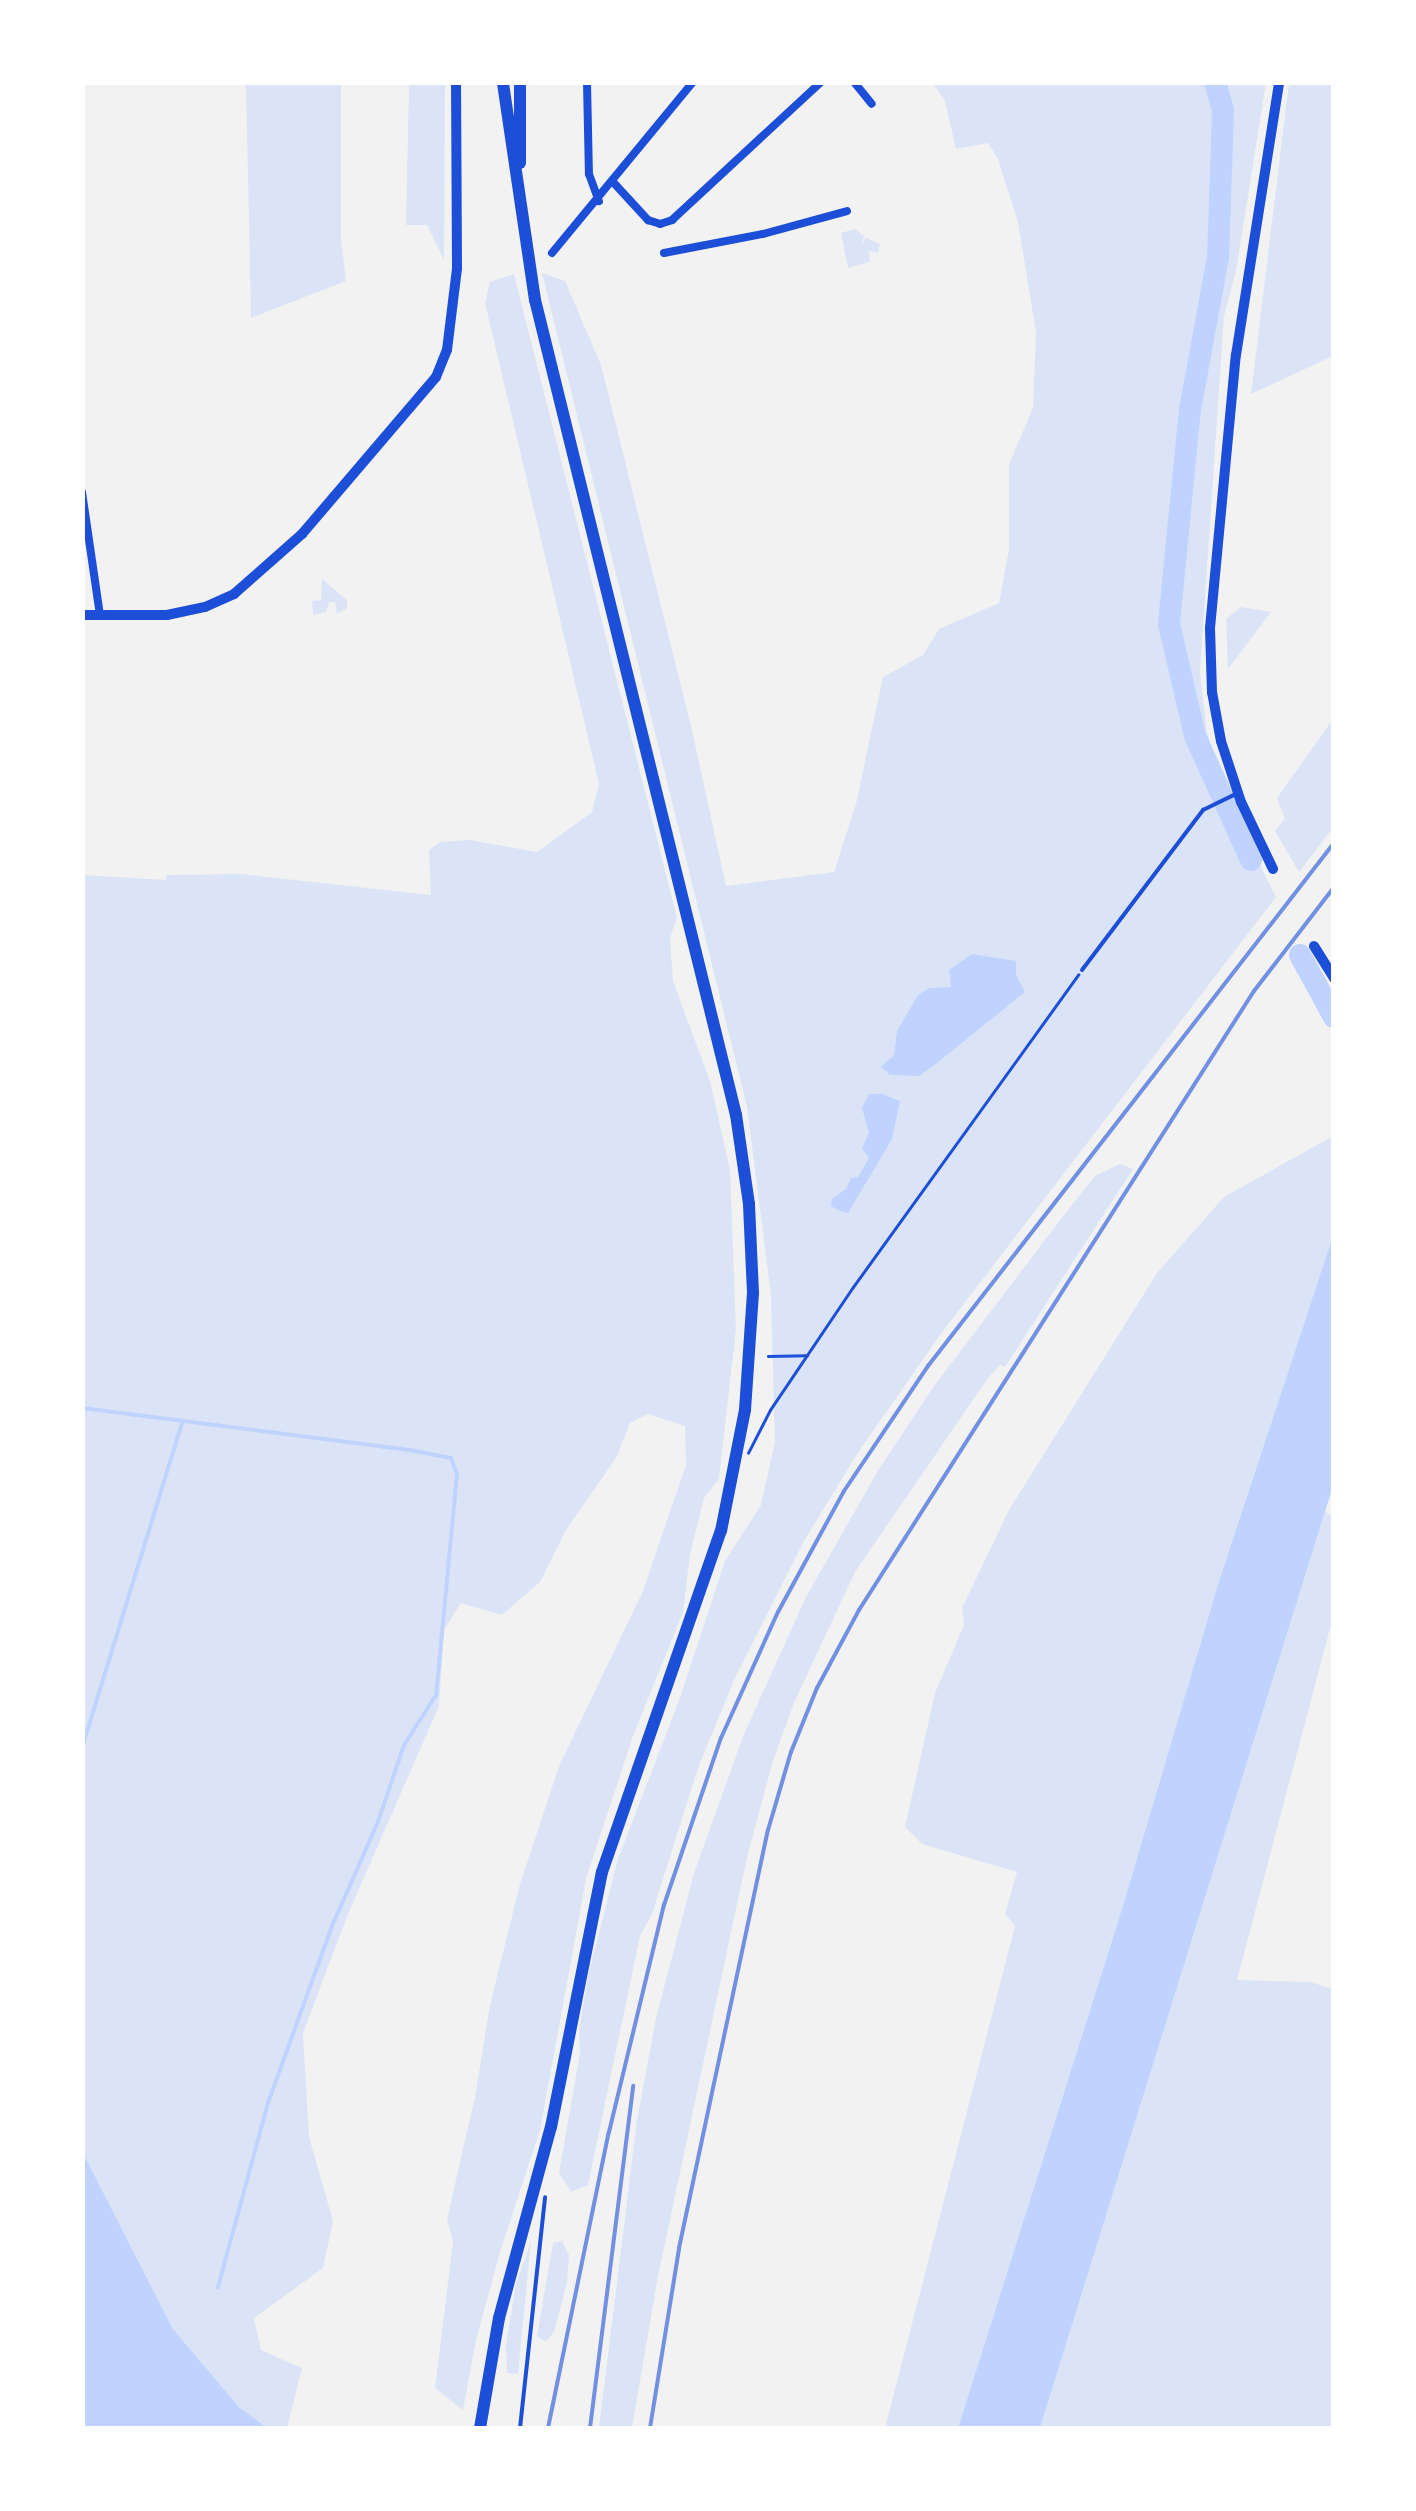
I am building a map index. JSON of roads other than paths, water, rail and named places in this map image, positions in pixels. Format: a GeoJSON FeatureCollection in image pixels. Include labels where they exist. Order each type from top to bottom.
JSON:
{"type":"FeatureCollection","features":[{"type":"Feature","properties":{"kind":"main road"},"geometry":{"type":"LineString","coordinates":[[480,2428],[492,2350],[551,2126],[602,1872],[634,1771],[702,1594],[737,1458],[751,1352],[752,1233],[741,1145],[528,265],[503,82]]}},
{"type":"Feature","properties":{"kind":"main road"},"geometry":{"type":"LineString","coordinates":[[519,186],[520,82]]}},
{"type":"Feature","properties":{"kind":"street"},"geometry":{"type":"LineString","coordinates":[[82,616],[167,615],[205,607],[234,594],[279,557],[436,377],[447,350],[457,268],[456,82]]}},
{"type":"Feature","properties":{"kind":"street"},"geometry":{"type":"LineString","coordinates":[[587,82],[590,174],[599,200]]}},
{"type":"Feature","properties":{"kind":"street"},"geometry":{"type":"LineString","coordinates":[[552,253],[693,82]]}},
{"type":"Feature","properties":{"kind":"street"},"geometry":{"type":"LineString","coordinates":[[614,182],[648,220],[660,224],[672,220],[821,82]]}},
{"type":"Feature","properties":{"kind":"street"},"geometry":{"type":"LineString","coordinates":[[854,82],[872,104]]}},
{"type":"Feature","properties":{"kind":"street"},"geometry":{"type":"LineString","coordinates":[[1273,869],[1238,793],[1214,708],[1210,628],[1236,354],[1279,82]]}},
{"type":"Feature","properties":{"kind":"street"},"geometry":{"type":"LineString","coordinates":[[664,253],[763,234],[847,211]]}},
{"type":"Feature","properties":{"kind":"street"},"geometry":{"type":"LineString","coordinates":[[82,492],[100,616]]}},
{"type":"Feature","properties":{"kind":"street"},"geometry":{"type":"LineString","coordinates":[[1314,946],[1334,978]]}},
{"type":"Feature","properties":{"kind":"lane"},"geometry":{"type":"LineString","coordinates":[[1082,970],[1204,810],[1238,793]]}},
{"type":"Feature","properties":{"kind":"lane"},"geometry":{"type":"LineString","coordinates":[[520,2428],[545,2197]]}},
{"type":"Feature","properties":{"kind":"water"},"geometry":{"type":"Polygon","coordinates":[[[972,954],[1016,961],[1016,975],[1025,992],[919,1076],[890,1075],[881,1067],[894,1055],[897,1031],[918,995],[929,988],[951,987],[949,970],[972,954]]]}},
{"type":"Feature","properties":{"kind":"water"},"geometry":{"type":"Polygon","coordinates":[[[869,1094],[900,1101],[892,1139],[848,1213],[831,1206],[832,1199],[846,1189],[851,1178],[858,1177],[869,1158],[862,1148],[869,1133],[862,1108],[869,1094]]]}},
{"type":"Feature","properties":{"kind":"water"},"geometry":{"type":"Polygon","coordinates":[[[1333,1236],[1333,1486],[1040,2428],[958,2428],[1122,1909],[1219,1581],[1333,1236]]]}},
{"type":"Feature","properties":{"kind":"water"},"geometry":{"type":"Polygon","coordinates":[[[83,2153],[173,2329],[239,2407],[267,2428],[83,2428],[83,2153]]]}},
{"type":"Feature","properties":{"kind":"waterway"},"geometry":{"type":"LineString","coordinates":[[1215,82],[1223,110],[1218,257],[1190,409],[1169,624],[1195,736],[1251,860]]}},
{"type":"Feature","properties":{"kind":"waterway"},"geometry":{"type":"LineString","coordinates":[[1300,955],[1334,1017]]}},
{"type":"Feature","properties":{"kind":"waterway"},"geometry":{"type":"LineString","coordinates":[[82,1408],[409,1450],[451,1458],[457,1474],[436,1695],[404,1745],[378,1822],[332,1926],[268,2103],[218,2287]]}},
{"type":"Feature","properties":{"kind":"waterway"},"geometry":{"type":"LineString","coordinates":[[82,1748],[182,1423]]}},
{"type":"Feature","properties":{"kind":"railway"},"geometry":{"type":"LineString","coordinates":[[548,2428],[609,2132],[664,1905],[721,1738],[778,1612],[844,1491],[928,1366],[1334,843]]}},
{"type":"Feature","properties":{"kind":"railway"},"geometry":{"type":"LineString","coordinates":[[650,2428],[679,2248],[768,1830],[791,1752],[817,1688],[859,1610],[1254,991],[1334,887]]}},
{"type":"Feature","properties":{"kind":"railway"},"geometry":{"type":"LineString","coordinates":[[590,2428],[633,2086]]}}]}
